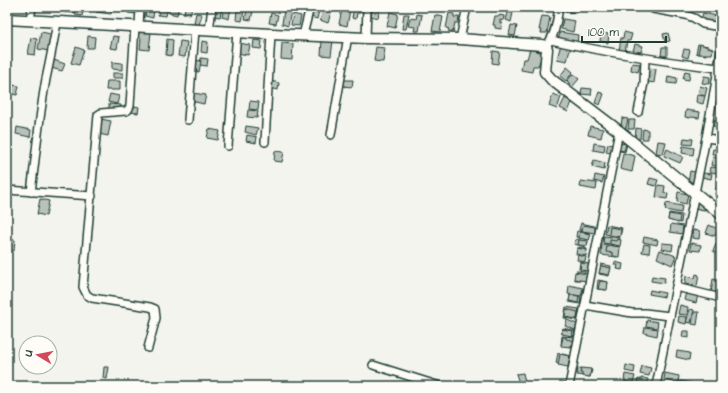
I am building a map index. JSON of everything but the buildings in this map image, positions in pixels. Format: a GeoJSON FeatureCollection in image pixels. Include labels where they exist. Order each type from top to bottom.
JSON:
{"type":"FeatureCollection","features":[{"type":"Feature","properties":{"kind":"street"},"geometry":{"type":"LineString","coordinates":[[30,20],[32,7]]}},
{"type":"Feature","properties":{"kind":"street"},"geometry":{"type":"LineString","coordinates":[[140,7],[130,106],[126,111],[101,113],[98,115],[83,287],[87,295],[92,298],[155,309],[156,318],[148,348]]}},
{"type":"Feature","properties":{"kind":"street"},"geometry":{"type":"LineString","coordinates":[[209,31],[212,7]]}},
{"type":"Feature","properties":{"kind":"street"},"geometry":{"type":"LineString","coordinates":[[303,35],[310,7]]}},
{"type":"Feature","properties":{"kind":"street"},"geometry":{"type":"LineString","coordinates":[[366,38],[367,7]]}},
{"type":"Feature","properties":{"kind":"street"},"geometry":{"type":"LineString","coordinates":[[460,39],[467,7]]}},
{"type":"Feature","properties":{"kind":"street"},"geometry":{"type":"LineString","coordinates":[[559,7],[548,43],[545,72],[547,75],[721,214]]}},
{"type":"Feature","properties":{"kind":"street"},"geometry":{"type":"LineString","coordinates":[[653,9],[694,18],[703,24],[721,27]]}},
{"type":"Feature","properties":{"kind":"street"},"geometry":{"type":"LineString","coordinates":[[7,18],[271,34],[348,36],[366,38],[460,39],[539,44],[548,43],[645,59],[718,68]]}},
{"type":"Feature","properties":{"kind":"street"},"geometry":{"type":"LineString","coordinates":[[31,192],[40,117],[57,22]]}},
{"type":"Feature","properties":{"kind":"street"},"geometry":{"type":"LineString","coordinates":[[188,120],[195,30]]}},
{"type":"Feature","properties":{"kind":"street"},"geometry":{"type":"LineString","coordinates":[[228,146],[237,32]]}},
{"type":"Feature","properties":{"kind":"street"},"geometry":{"type":"LineString","coordinates":[[266,142],[271,34]]}},
{"type":"Feature","properties":{"kind":"street"},"geometry":{"type":"LineString","coordinates":[[331,134],[348,36]]}},
{"type":"Feature","properties":{"kind":"street"},"geometry":{"type":"LineString","coordinates":[[656,386],[706,138],[721,51]]}},
{"type":"Feature","properties":{"kind":"street"},"geometry":{"type":"LineString","coordinates":[[638,112],[644,83],[645,59]]}},
{"type":"Feature","properties":{"kind":"street"},"geometry":{"type":"LineString","coordinates":[[569,386],[619,132]]}},
{"type":"Feature","properties":{"kind":"street"},"geometry":{"type":"LineString","coordinates":[[706,138],[721,140]]}},
{"type":"Feature","properties":{"kind":"street"},"geometry":{"type":"LineString","coordinates":[[7,190],[92,196]]}},
{"type":"Feature","properties":{"kind":"street"},"geometry":{"type":"LineString","coordinates":[[676,287],[721,298]]}},
{"type":"Feature","properties":{"kind":"street"},"geometry":{"type":"LineString","coordinates":[[585,304],[632,313],[670,316]]}},
{"type":"Feature","properties":{"kind":"street"},"geometry":{"type":"LineString","coordinates":[[373,365],[440,386]]}}]}
